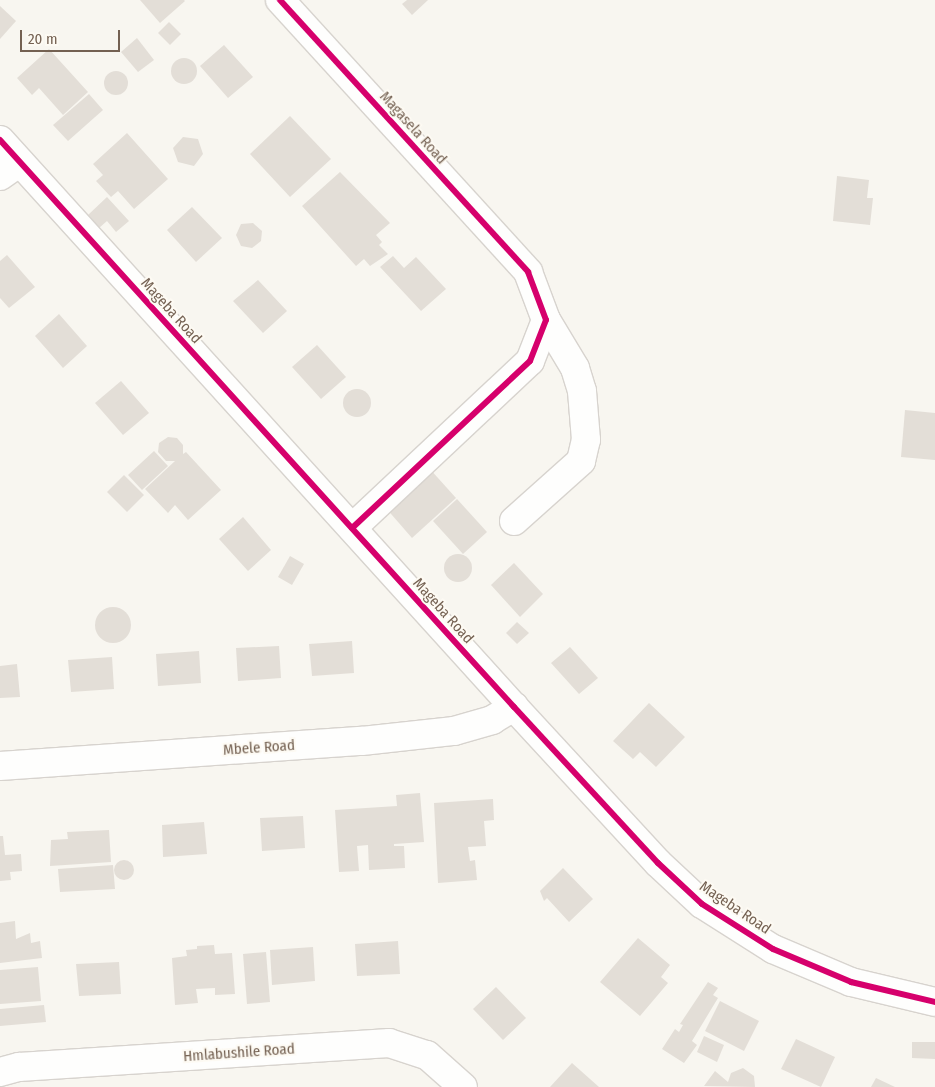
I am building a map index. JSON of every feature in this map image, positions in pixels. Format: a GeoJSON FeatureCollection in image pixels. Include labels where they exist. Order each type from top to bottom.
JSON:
{"type":"FeatureCollection","features":[{"type":"Feature","properties":{"kind":"street","name":"Magasela Road"},"geometry":{"type":"LineString","coordinates":[[280,0],[528,272],[546,320]]}},
{"type":"Feature","properties":{"kind":"street","name":"Mageba Road"},"geometry":{"type":"LineString","coordinates":[[0,140],[10,169],[352,528],[658,863],[702,904],[773,949],[833,974],[935,1002]]}},
{"type":"Feature","properties":{"kind":"street"},"geometry":{"type":"LineString","coordinates":[[352,528],[530,361],[546,320]]}},
{"type":"Feature","properties":{"kind":"street"},"geometry":{"type":"LineString","coordinates":[[514,520],[581,461],[586,440],[582,391],[574,368],[546,320]]}},
{"type":"Feature","properties":{"kind":"street","name":"Mbele Road"},"geometry":{"type":"LineString","coordinates":[[0,766],[362,741],[454,731],[492,720],[514,707]]}},
{"type":"Feature","properties":{"kind":"street","name":"Hmlabushile Road"},"geometry":{"type":"LineString","coordinates":[[0,1072],[19,1067],[389,1043],[428,1055],[463,1087]]}},
{"type":"Feature","properties":{"kind":"building"},"geometry":{"type":"Polygon","coordinates":[[[140,0],[184,0],[185,1],[160,23],[140,0]]]}},
{"type":"Feature","properties":{"kind":"building"},"geometry":{"type":"Polygon","coordinates":[[[407,0],[428,0],[412,15],[402,4],[407,0]]]}},
{"type":"Feature","properties":{"kind":"building"},"geometry":{"type":"Polygon","coordinates":[[[0,6],[16,21],[0,39],[0,6]]]}},
{"type":"Feature","properties":{"kind":"building"},"geometry":{"type":"Polygon","coordinates":[[[169,22],[181,34],[170,45],[158,33],[169,22]]]}},
{"type":"Feature","properties":{"kind":"building"},"geometry":{"type":"Polygon","coordinates":[[[137,38],[154,60],[138,72],[121,52],[137,38]]]}},
{"type":"Feature","properties":{"kind":"building"},"geometry":{"type":"Polygon","coordinates":[[[224,45],[253,77],[228,98],[200,66],[224,45]]]}},
{"type":"Feature","properties":{"kind":"building"},"geometry":{"type":"Polygon","coordinates":[[[49,49],[88,92],[63,115],[39,88],[32,95],[17,78],[49,49]]]}},
{"type":"Feature","properties":{"kind":"building"},"geometry":{"type":"Polygon","coordinates":[[[184,58],[193,62],[197,71],[193,80],[184,84],[175,80],[171,71],[175,62],[184,58]]]}},
{"type":"Feature","properties":{"kind":"building"},"geometry":{"type":"Polygon","coordinates":[[[116,71],[124,75],[128,83],[124,91],[116,95],[108,91],[104,83],[108,75],[116,71]]]}},
{"type":"Feature","properties":{"kind":"building"},"geometry":{"type":"Polygon","coordinates":[[[89,94],[103,110],[68,141],[53,125],[89,94]]]}},
{"type":"Feature","properties":{"kind":"building"},"geometry":{"type":"Polygon","coordinates":[[[290,116],[331,159],[290,197],[250,154],[290,116]]]}},
{"type":"Feature","properties":{"kind":"building"},"geometry":{"type":"Polygon","coordinates":[[[127,133],[168,179],[134,209],[118,191],[111,197],[96,181],[103,175],[93,164],[127,133]]]}},
{"type":"Feature","properties":{"kind":"building"},"geometry":{"type":"Polygon","coordinates":[[[183,137],[198,139],[203,154],[194,166],[178,162],[173,148],[183,137]]]}},
{"type":"Feature","properties":{"kind":"building"},"geometry":{"type":"Polygon","coordinates":[[[340,172],[390,223],[376,235],[382,242],[379,245],[388,254],[370,266],[364,259],[356,266],[302,206],[340,172]]]}},
{"type":"Feature","properties":{"kind":"building"},"geometry":{"type":"Polygon","coordinates":[[[837,176],[869,180],[867,198],[873,198],[870,225],[833,221],[837,176]]]}},
{"type":"Feature","properties":{"kind":"building"},"geometry":{"type":"Polygon","coordinates":[[[107,197],[129,221],[116,232],[107,221],[99,228],[88,215],[107,197]]]}},
{"type":"Feature","properties":{"kind":"building"},"geometry":{"type":"Polygon","coordinates":[[[192,207],[222,238],[196,262],[167,230],[192,207]]]}},
{"type":"Feature","properties":{"kind":"building"},"geometry":{"type":"Polygon","coordinates":[[[253,223],[262,231],[261,241],[252,248],[241,246],[236,235],[241,224],[253,223]]]}},
{"type":"Feature","properties":{"kind":"building"},"geometry":{"type":"Polygon","coordinates":[[[7,255],[35,287],[9,308],[0,298],[0,261],[7,255]]]}},
{"type":"Feature","properties":{"kind":"building"},"geometry":{"type":"Polygon","coordinates":[[[393,256],[404,268],[416,257],[446,289],[421,311],[380,267],[393,256]]]}},
{"type":"Feature","properties":{"kind":"building"},"geometry":{"type":"Polygon","coordinates":[[[258,280],[287,311],[263,333],[233,301],[258,280]]]}},
{"type":"Feature","properties":{"kind":"building"},"geometry":{"type":"Polygon","coordinates":[[[59,314],[87,346],[63,368],[35,336],[59,314]]]}},
{"type":"Feature","properties":{"kind":"building"},"geometry":{"type":"Polygon","coordinates":[[[317,345],[346,377],[321,399],[292,367],[317,345]]]}},
{"type":"Feature","properties":{"kind":"building"},"geometry":{"type":"Polygon","coordinates":[[[121,381],[149,413],[123,435],[95,403],[121,381]]]}},
{"type":"Feature","properties":{"kind":"building"},"geometry":{"type":"Polygon","coordinates":[[[357,389],[367,393],[371,403],[367,413],[357,417],[347,413],[343,403],[347,393],[357,389]]]}},
{"type":"Feature","properties":{"kind":"building"},"geometry":{"type":"Polygon","coordinates":[[[905,410],[935,413],[935,460],[901,457],[905,410]]]}},
{"type":"Feature","properties":{"kind":"building"},"geometry":{"type":"Polygon","coordinates":[[[168,437],[177,438],[183,445],[183,454],[186,452],[221,490],[188,520],[175,505],[168,513],[145,489],[175,461],[166,461],[158,452],[159,443],[168,437]]]}},
{"type":"Feature","properties":{"kind":"building"},"geometry":{"type":"Polygon","coordinates":[[[154,451],[168,466],[142,490],[128,475],[154,451]]]}},
{"type":"Feature","properties":{"kind":"building"},"geometry":{"type":"Polygon","coordinates":[[[429,468],[456,498],[412,538],[385,507],[429,468]]]}},
{"type":"Feature","properties":{"kind":"building"},"geometry":{"type":"Polygon","coordinates":[[[124,475],[144,495],[127,512],[107,492],[124,475]]]}},
{"type":"Feature","properties":{"kind":"building"},"geometry":{"type":"Polygon","coordinates":[[[457,499],[487,532],[463,554],[433,521],[457,499]]]}},
{"type":"Feature","properties":{"kind":"building"},"geometry":{"type":"Polygon","coordinates":[[[243,517],[271,550],[248,571],[219,539],[243,517]]]}},
{"type":"Feature","properties":{"kind":"building"},"geometry":{"type":"Polygon","coordinates":[[[458,554],[468,558],[472,568],[468,578],[458,582],[448,578],[444,568],[448,558],[458,554]]]}},
{"type":"Feature","properties":{"kind":"building"},"geometry":{"type":"Polygon","coordinates":[[[290,556],[304,564],[292,585],[278,577],[290,556]]]}},
{"type":"Feature","properties":{"kind":"building"},"geometry":{"type":"Polygon","coordinates":[[[514,563],[543,594],[520,617],[491,585],[514,563]]]}},
{"type":"Feature","properties":{"kind":"building"},"geometry":{"type":"Polygon","coordinates":[[[113,607],[120,608],[126,612],[130,618],[130,632],[126,638],[120,642],[113,643],[106,642],[100,638],[96,632],[95,625],[96,618],[100,612],[106,608],[113,607]]]}},
{"type":"Feature","properties":{"kind":"building"},"geometry":{"type":"Polygon","coordinates":[[[517,622],[529,633],[517,644],[506,633],[517,622]]]}},
{"type":"Feature","properties":{"kind":"building"},"geometry":{"type":"Polygon","coordinates":[[[352,641],[354,673],[312,676],[309,644],[352,641]]]}},
{"type":"Feature","properties":{"kind":"building"},"geometry":{"type":"Polygon","coordinates":[[[279,646],[281,678],[238,681],[236,648],[279,646]]]}},
{"type":"Feature","properties":{"kind":"building"},"geometry":{"type":"Polygon","coordinates":[[[570,647],[598,678],[579,694],[551,663],[570,647]]]}},
{"type":"Feature","properties":{"kind":"building"},"geometry":{"type":"Polygon","coordinates":[[[199,651],[201,683],[158,686],[156,654],[199,651]]]}},
{"type":"Feature","properties":{"kind":"building"},"geometry":{"type":"Polygon","coordinates":[[[112,657],[114,689],[71,692],[68,660],[112,657]]]}},
{"type":"Feature","properties":{"kind":"building"},"geometry":{"type":"Polygon","coordinates":[[[17,664],[20,697],[0,698],[0,666],[17,664]]]}},
{"type":"Feature","properties":{"kind":"building"},"geometry":{"type":"Polygon","coordinates":[[[649,703],[685,737],[656,767],[640,752],[633,759],[613,741],[649,703]]]}},
{"type":"Feature","properties":{"kind":"building"},"geometry":{"type":"Polygon","coordinates":[[[420,793],[424,842],[394,844],[394,846],[404,846],[405,868],[369,870],[368,845],[357,846],[359,871],[339,872],[335,810],[397,806],[396,795],[420,793]]]}},
{"type":"Feature","properties":{"kind":"building"},"geometry":{"type":"Polygon","coordinates":[[[493,799],[494,820],[484,821],[486,846],[468,847],[470,861],[475,860],[477,880],[438,883],[434,803],[493,799]]]}},
{"type":"Feature","properties":{"kind":"building"},"geometry":{"type":"Polygon","coordinates":[[[303,816],[305,848],[262,851],[260,818],[303,816]]]}},
{"type":"Feature","properties":{"kind":"building"},"geometry":{"type":"Polygon","coordinates":[[[204,822],[207,854],[163,857],[162,825],[204,822]]]}},
{"type":"Feature","properties":{"kind":"building"},"geometry":{"type":"Polygon","coordinates":[[[109,830],[111,862],[50,866],[51,840],[68,839],[67,832],[109,830]]]}},
{"type":"Feature","properties":{"kind":"building"},"geometry":{"type":"Polygon","coordinates":[[[0,836],[3,836],[5,855],[21,854],[22,871],[10,872],[11,880],[0,881],[0,836]]]}},
{"type":"Feature","properties":{"kind":"building"},"geometry":{"type":"Polygon","coordinates":[[[124,860],[131,863],[134,870],[131,877],[124,880],[117,877],[114,870],[117,863],[124,860]]]}},
{"type":"Feature","properties":{"kind":"building"},"geometry":{"type":"Polygon","coordinates":[[[113,865],[115,889],[60,892],[58,869],[113,865]]]}},
{"type":"Feature","properties":{"kind":"building"},"geometry":{"type":"Polygon","coordinates":[[[563,868],[593,899],[569,922],[547,898],[544,901],[540,891],[563,868]]]}},
{"type":"Feature","properties":{"kind":"building"},"geometry":{"type":"Polygon","coordinates":[[[15,921],[16,939],[30,933],[31,943],[40,941],[42,958],[0,963],[0,923],[15,921]]]}},
{"type":"Feature","properties":{"kind":"building"},"geometry":{"type":"Polygon","coordinates":[[[638,938],[670,965],[661,977],[668,983],[640,1016],[600,982],[638,938]]]}},
{"type":"Feature","properties":{"kind":"building"},"geometry":{"type":"Polygon","coordinates":[[[398,941],[400,974],[357,976],[355,944],[398,941]]]}},
{"type":"Feature","properties":{"kind":"building"},"geometry":{"type":"Polygon","coordinates":[[[214,945],[215,954],[232,953],[235,994],[215,995],[215,988],[196,989],[198,1003],[175,1005],[172,958],[187,956],[186,950],[197,949],[197,946],[214,945]]]}},
{"type":"Feature","properties":{"kind":"building"},"geometry":{"type":"Polygon","coordinates":[[[313,947],[315,981],[272,985],[270,950],[313,947]]]}},
{"type":"Feature","properties":{"kind":"building"},"geometry":{"type":"Polygon","coordinates":[[[266,952],[270,1002],[247,1004],[243,954],[266,952]]]}},
{"type":"Feature","properties":{"kind":"building"},"geometry":{"type":"Polygon","coordinates":[[[119,962],[121,994],[79,996],[76,964],[119,962]]]}},
{"type":"Feature","properties":{"kind":"building"},"geometry":{"type":"Polygon","coordinates":[[[38,967],[41,1001],[0,1004],[0,970],[38,967]]]}},
{"type":"Feature","properties":{"kind":"building"},"geometry":{"type":"Polygon","coordinates":[[[708,982],[718,988],[713,995],[718,998],[692,1041],[697,1045],[684,1063],[662,1049],[675,1029],[679,1032],[683,1025],[680,1024],[708,982]]]}},
{"type":"Feature","properties":{"kind":"building"},"geometry":{"type":"Polygon","coordinates":[[[496,987],[526,1018],[503,1040],[473,1009],[496,987]]]}},
{"type":"Feature","properties":{"kind":"building"},"geometry":{"type":"Polygon","coordinates":[[[720,1001],[759,1021],[744,1051],[705,1031],[720,1001]]]}},
{"type":"Feature","properties":{"kind":"building"},"geometry":{"type":"Polygon","coordinates":[[[44,1005],[46,1022],[0,1026],[0,1009],[44,1005]]]}},
{"type":"Feature","properties":{"kind":"building"},"geometry":{"type":"Polygon","coordinates":[[[704,1036],[724,1045],[717,1062],[697,1052],[704,1036]]]}},
{"type":"Feature","properties":{"kind":"building"},"geometry":{"type":"Polygon","coordinates":[[[796,1039],[835,1057],[821,1087],[781,1069],[796,1039]]]}},
{"type":"Feature","properties":{"kind":"building"},"geometry":{"type":"Polygon","coordinates":[[[912,1042],[935,1042],[935,1059],[912,1058],[912,1042]]]}},
{"type":"Feature","properties":{"kind":"building"},"geometry":{"type":"Polygon","coordinates":[[[572,1063],[599,1087],[550,1087],[572,1063]]]}},
{"type":"Feature","properties":{"kind":"building"},"geometry":{"type":"Polygon","coordinates":[[[743,1068],[754,1076],[755,1087],[704,1086],[715,1071],[728,1082],[731,1073],[743,1068]]]}},
{"type":"Feature","properties":{"kind":"building"},"geometry":{"type":"Polygon","coordinates":[[[876,1078],[895,1087],[871,1087],[876,1078]]]}},
{"type":"Feature","properties":{"kind":"cycle path"},"geometry":{"type":"LineString","coordinates":[[280,0],[528,272],[546,320],[530,361],[352,528]]}},
{"type":"Feature","properties":{"kind":"cycle path"},"geometry":{"type":"LineString","coordinates":[[0,140],[514,707],[658,863],[702,904],[773,949],[851,982],[935,1002]]}}]}
